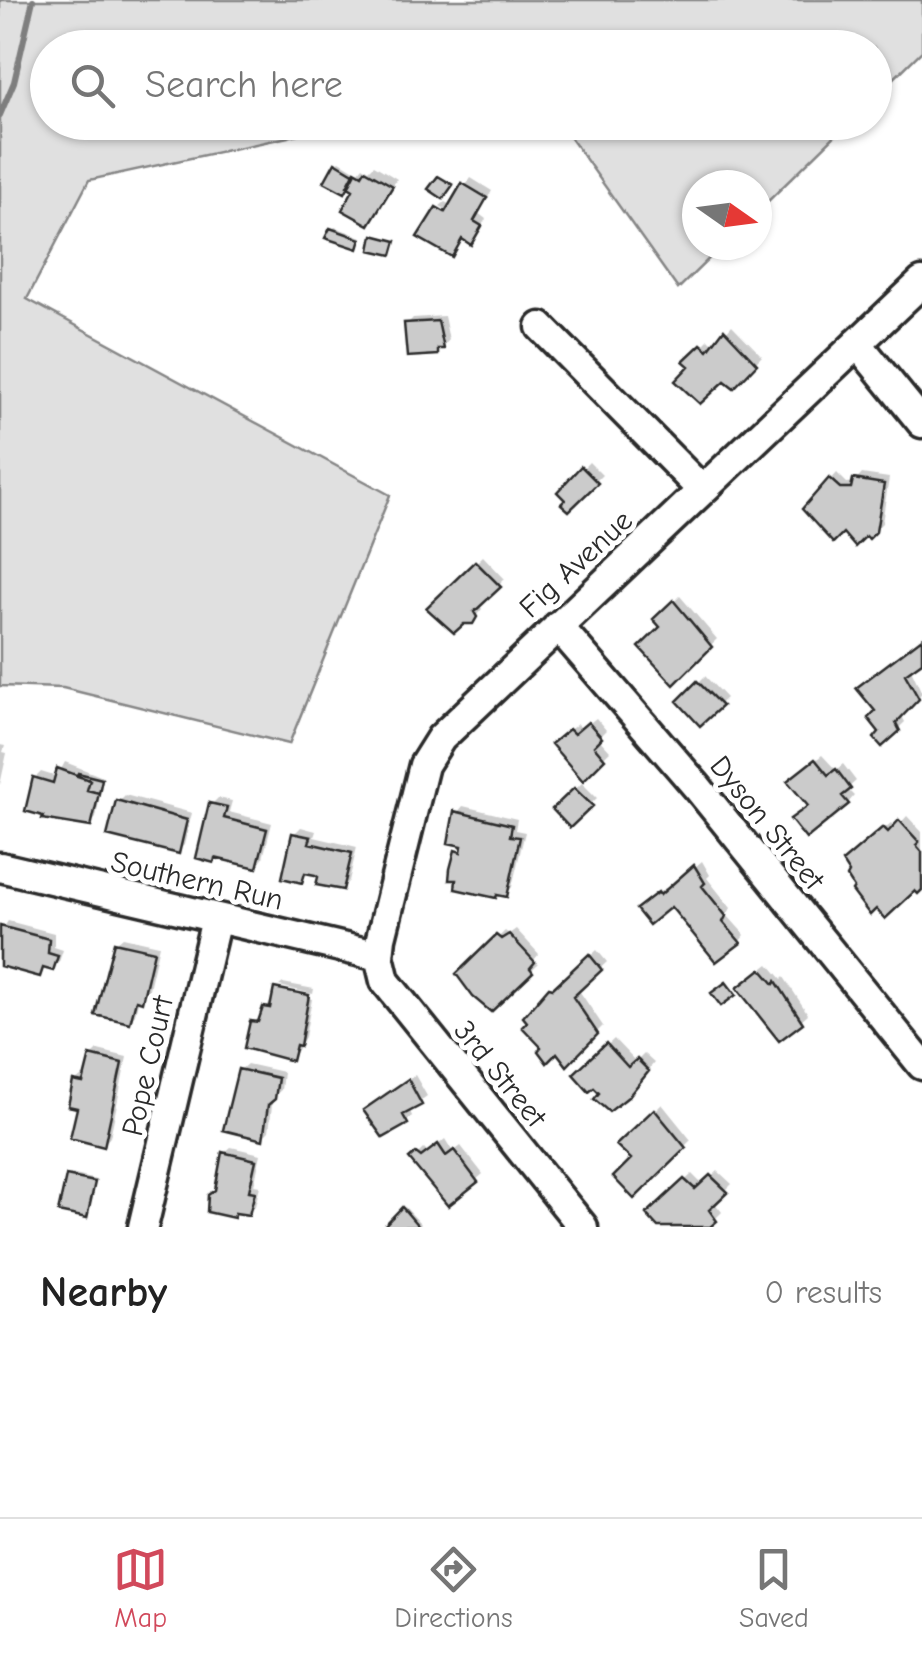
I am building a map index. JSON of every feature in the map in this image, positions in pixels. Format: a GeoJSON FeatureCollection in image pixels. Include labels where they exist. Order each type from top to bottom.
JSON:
{"type":"FeatureCollection","features":[{"type":"Feature","properties":{"kind":"street","name":"Fig Avenue"},"geometry":{"type":"LineString","coordinates":[[379,956],[424,765],[431,750],[922,282]]}},
{"type":"Feature","properties":{"kind":"street"},"geometry":{"type":"LineString","coordinates":[[541,327],[702,490]]}},
{"type":"Feature","properties":{"kind":"street"},"geometry":{"type":"LineString","coordinates":[[857,343],[922,423]]}},
{"type":"Feature","properties":{"kind":"street","name":"Dyson Street"},"geometry":{"type":"LineString","coordinates":[[558,626],[698,788],[922,1065]]}},
{"type":"Feature","properties":{"kind":"street","name":"Southern Run"},"geometry":{"type":"LineString","coordinates":[[0,868],[379,956]]}},
{"type":"Feature","properties":{"kind":"street","name":"Pope Court"},"geometry":{"type":"LineString","coordinates":[[143,1227],[216,920]]}},
{"type":"Feature","properties":{"kind":"street","name":"3rd Street"},"geometry":{"type":"LineString","coordinates":[[379,956],[392,992],[583,1227]]}},
{"type":"Feature","properties":{"kind":"shaded area"},"geometry":{"type":"Polygon","coordinates":[[[0,0],[922,0],[922,51],[892,80],[892,30],[30,30],[30,140],[274,140],[89,180],[27,299],[390,495],[289,744],[63,688],[0,686],[0,0]]]}},
{"type":"Feature","properties":{"kind":"shaded area"},"geometry":{"type":"Polygon","coordinates":[[[572,140],[831,140],[772,197],[772,170],[682,170],[682,260],[708,260],[678,289],[572,140]]]}},
{"type":"Feature","properties":{"kind":"building"},"geometry":{"type":"Polygon","coordinates":[[[335,162],[355,174],[345,193],[324,182],[335,162]]]}},
{"type":"Feature","properties":{"kind":"building"},"geometry":{"type":"Polygon","coordinates":[[[365,170],[393,186],[369,225],[342,210],[353,190],[347,186],[355,171],[362,175],[365,170]]]}},
{"type":"Feature","properties":{"kind":"building"},"geometry":{"type":"Polygon","coordinates":[[[438,176],[453,185],[443,199],[428,189],[438,176]]]}},
{"type":"Feature","properties":{"kind":"building"},"geometry":{"type":"Polygon","coordinates":[[[462,183],[487,198],[474,221],[482,226],[471,245],[462,239],[452,257],[417,237],[436,207],[445,212],[462,183]]]}},
{"type":"Feature","properties":{"kind":"building"},"geometry":{"type":"Polygon","coordinates":[[[330,228],[361,239],[358,249],[325,238],[330,228]]]}},
{"type":"Feature","properties":{"kind":"building"},"geometry":{"type":"Polygon","coordinates":[[[373,235],[396,241],[392,255],[370,250],[373,235]]]}},
{"type":"Feature","properties":{"kind":"building"},"geometry":{"type":"Polygon","coordinates":[[[438,321],[444,349],[438,349],[438,355],[407,357],[404,323],[438,321]]]}},
{"type":"Feature","properties":{"kind":"building"},"geometry":{"type":"Polygon","coordinates":[[[724,329],[757,364],[734,388],[725,381],[700,404],[675,381],[689,366],[683,361],[701,344],[708,350],[724,329]]]}},
{"type":"Feature","properties":{"kind":"building"},"geometry":{"type":"Polygon","coordinates":[[[581,466],[598,483],[569,511],[561,504],[565,500],[557,492],[581,466]]]}},
{"type":"Feature","properties":{"kind":"building"},"geometry":{"type":"Polygon","coordinates":[[[829,478],[840,488],[851,488],[853,479],[884,484],[876,532],[855,547],[843,533],[833,543],[802,509],[829,478]]]}},
{"type":"Feature","properties":{"kind":"building"},"geometry":{"type":"Polygon","coordinates":[[[475,561],[501,587],[474,612],[477,617],[473,624],[464,624],[454,633],[426,608],[475,561]]]}},
{"type":"Feature","properties":{"kind":"building"},"geometry":{"type":"Polygon","coordinates":[[[673,600],[712,647],[674,685],[639,647],[660,627],[653,619],[673,600]]]}},
{"type":"Feature","properties":{"kind":"building"},"geometry":{"type":"Polygon","coordinates":[[[922,638],[922,662],[905,674],[919,699],[896,723],[900,731],[882,747],[874,738],[879,732],[868,718],[875,711],[856,688],[922,638]]]}},
{"type":"Feature","properties":{"kind":"building"},"geometry":{"type":"Polygon","coordinates":[[[697,681],[722,706],[700,726],[677,701],[697,681]]]}},
{"type":"Feature","properties":{"kind":"building"},"geometry":{"type":"Polygon","coordinates":[[[588,722],[602,738],[594,746],[605,759],[583,781],[551,744],[569,729],[574,734],[588,722]]]}},
{"type":"Feature","properties":{"kind":"building"},"geometry":{"type":"Polygon","coordinates":[[[815,759],[828,775],[836,769],[851,789],[842,796],[849,804],[806,839],[790,819],[808,806],[787,781],[815,759]]]}},
{"type":"Feature","properties":{"kind":"building"},"geometry":{"type":"Polygon","coordinates":[[[57,768],[90,780],[87,790],[99,793],[91,827],[42,819],[43,816],[25,811],[33,777],[53,783],[57,768]]]}},
{"type":"Feature","properties":{"kind":"building"},"geometry":{"type":"Polygon","coordinates":[[[78,773],[102,779],[99,793],[87,790],[90,780],[77,776],[78,773]]]}},
{"type":"Feature","properties":{"kind":"building"},"geometry":{"type":"Polygon","coordinates":[[[574,788],[593,806],[570,828],[552,809],[574,788]]]}},
{"type":"Feature","properties":{"kind":"building"},"geometry":{"type":"Polygon","coordinates":[[[116,800],[187,820],[179,854],[107,836],[116,800]]]}},
{"type":"Feature","properties":{"kind":"building"},"geometry":{"type":"Polygon","coordinates":[[[209,803],[227,807],[224,818],[267,829],[257,868],[215,858],[214,863],[196,858],[209,803]]]}},
{"type":"Feature","properties":{"kind":"building"},"geometry":{"type":"Polygon","coordinates":[[[454,811],[512,825],[510,836],[520,837],[507,897],[455,889],[456,880],[449,880],[455,850],[461,852],[462,846],[448,843],[454,811]]]}},
{"type":"Feature","properties":{"kind":"building"},"geometry":{"type":"Polygon","coordinates":[[[899,820],[919,842],[916,845],[922,852],[922,890],[918,894],[915,891],[885,919],[876,909],[870,915],[852,891],[849,873],[842,862],[883,827],[888,832],[899,820]]]}},
{"type":"Feature","properties":{"kind":"building"},"geometry":{"type":"Polygon","coordinates":[[[292,833],[311,837],[309,843],[352,853],[343,890],[316,885],[318,877],[305,873],[302,883],[282,878],[292,833]]]}},
{"type":"Feature","properties":{"kind":"building"},"geometry":{"type":"Polygon","coordinates":[[[694,865],[705,883],[702,886],[726,916],[723,922],[741,943],[716,962],[671,907],[649,925],[636,909],[658,892],[660,895],[694,865]]]}},
{"type":"Feature","properties":{"kind":"building"},"geometry":{"type":"Polygon","coordinates":[[[0,926],[49,939],[48,953],[58,956],[53,971],[43,968],[40,977],[0,966],[0,926]]]}},
{"type":"Feature","properties":{"kind":"building"},"geometry":{"type":"Polygon","coordinates":[[[509,934],[535,962],[530,968],[533,972],[491,1012],[473,997],[456,974],[496,935],[501,939],[509,934]]]}},
{"type":"Feature","properties":{"kind":"building"},"geometry":{"type":"Polygon","coordinates":[[[114,942],[154,951],[142,1002],[136,1000],[130,1023],[95,1015],[114,942]]]}},
{"type":"Feature","properties":{"kind":"building"},"geometry":{"type":"Polygon","coordinates":[[[589,954],[602,970],[573,997],[598,1034],[567,1066],[557,1053],[547,1063],[538,1051],[541,1047],[522,1027],[527,1022],[523,1017],[549,987],[553,988],[589,954]]]}},
{"type":"Feature","properties":{"kind":"building"},"geometry":{"type":"Polygon","coordinates":[[[761,969],[774,984],[776,981],[803,1023],[779,1041],[737,988],[761,969]]]}},
{"type":"Feature","properties":{"kind":"building"},"geometry":{"type":"Polygon","coordinates":[[[726,982],[736,995],[721,1006],[711,993],[726,982]]]}},
{"type":"Feature","properties":{"kind":"building"},"geometry":{"type":"Polygon","coordinates":[[[274,988],[309,995],[300,1046],[296,1045],[292,1061],[244,1048],[250,1021],[258,1022],[263,1007],[270,1008],[274,988]]]}},
{"type":"Feature","properties":{"kind":"building"},"geometry":{"type":"Polygon","coordinates":[[[606,1043],[628,1067],[637,1059],[649,1071],[628,1097],[609,1112],[594,1099],[599,1093],[594,1088],[589,1092],[573,1074],[606,1043]]]}},
{"type":"Feature","properties":{"kind":"building"},"geometry":{"type":"Polygon","coordinates":[[[90,1055],[122,1063],[104,1147],[70,1138],[77,1108],[68,1106],[73,1081],[83,1083],[90,1055]]]}},
{"type":"Feature","properties":{"kind":"building"},"geometry":{"type":"Polygon","coordinates":[[[238,1069],[278,1078],[275,1099],[268,1105],[263,1140],[223,1130],[238,1069]]]}},
{"type":"Feature","properties":{"kind":"building"},"geometry":{"type":"Polygon","coordinates":[[[408,1079],[422,1105],[403,1115],[408,1124],[383,1138],[363,1110],[408,1079]]]}},
{"type":"Feature","properties":{"kind":"building"},"geometry":{"type":"Polygon","coordinates":[[[654,1109],[686,1148],[634,1199],[613,1177],[631,1159],[616,1145],[654,1109]]]}},
{"type":"Feature","properties":{"kind":"building"},"geometry":{"type":"Polygon","coordinates":[[[438,1144],[446,1156],[454,1150],[478,1182],[448,1206],[409,1159],[416,1153],[421,1157],[438,1144]]]}},
{"type":"Feature","properties":{"kind":"building"},"geometry":{"type":"Polygon","coordinates":[[[222,1152],[256,1160],[249,1191],[255,1192],[249,1215],[235,1213],[234,1218],[207,1212],[208,1195],[215,1190],[222,1152]]]}},
{"type":"Feature","properties":{"kind":"building"},"geometry":{"type":"Polygon","coordinates":[[[710,1175],[728,1192],[709,1210],[717,1221],[710,1227],[658,1227],[646,1214],[684,1179],[695,1189],[710,1175]]]}},
{"type":"Feature","properties":{"kind":"building"},"geometry":{"type":"Polygon","coordinates":[[[66,1176],[95,1182],[87,1218],[58,1212],[66,1176]]]}},
{"type":"Feature","properties":{"kind":"building"},"geometry":{"type":"Polygon","coordinates":[[[402,1207],[419,1227],[383,1227],[402,1207]]]}},
{"type":"Feature","properties":{"kind":"waterway"},"geometry":{"type":"LineString","coordinates":[[0,115],[14,82],[33,0]]}}]}
